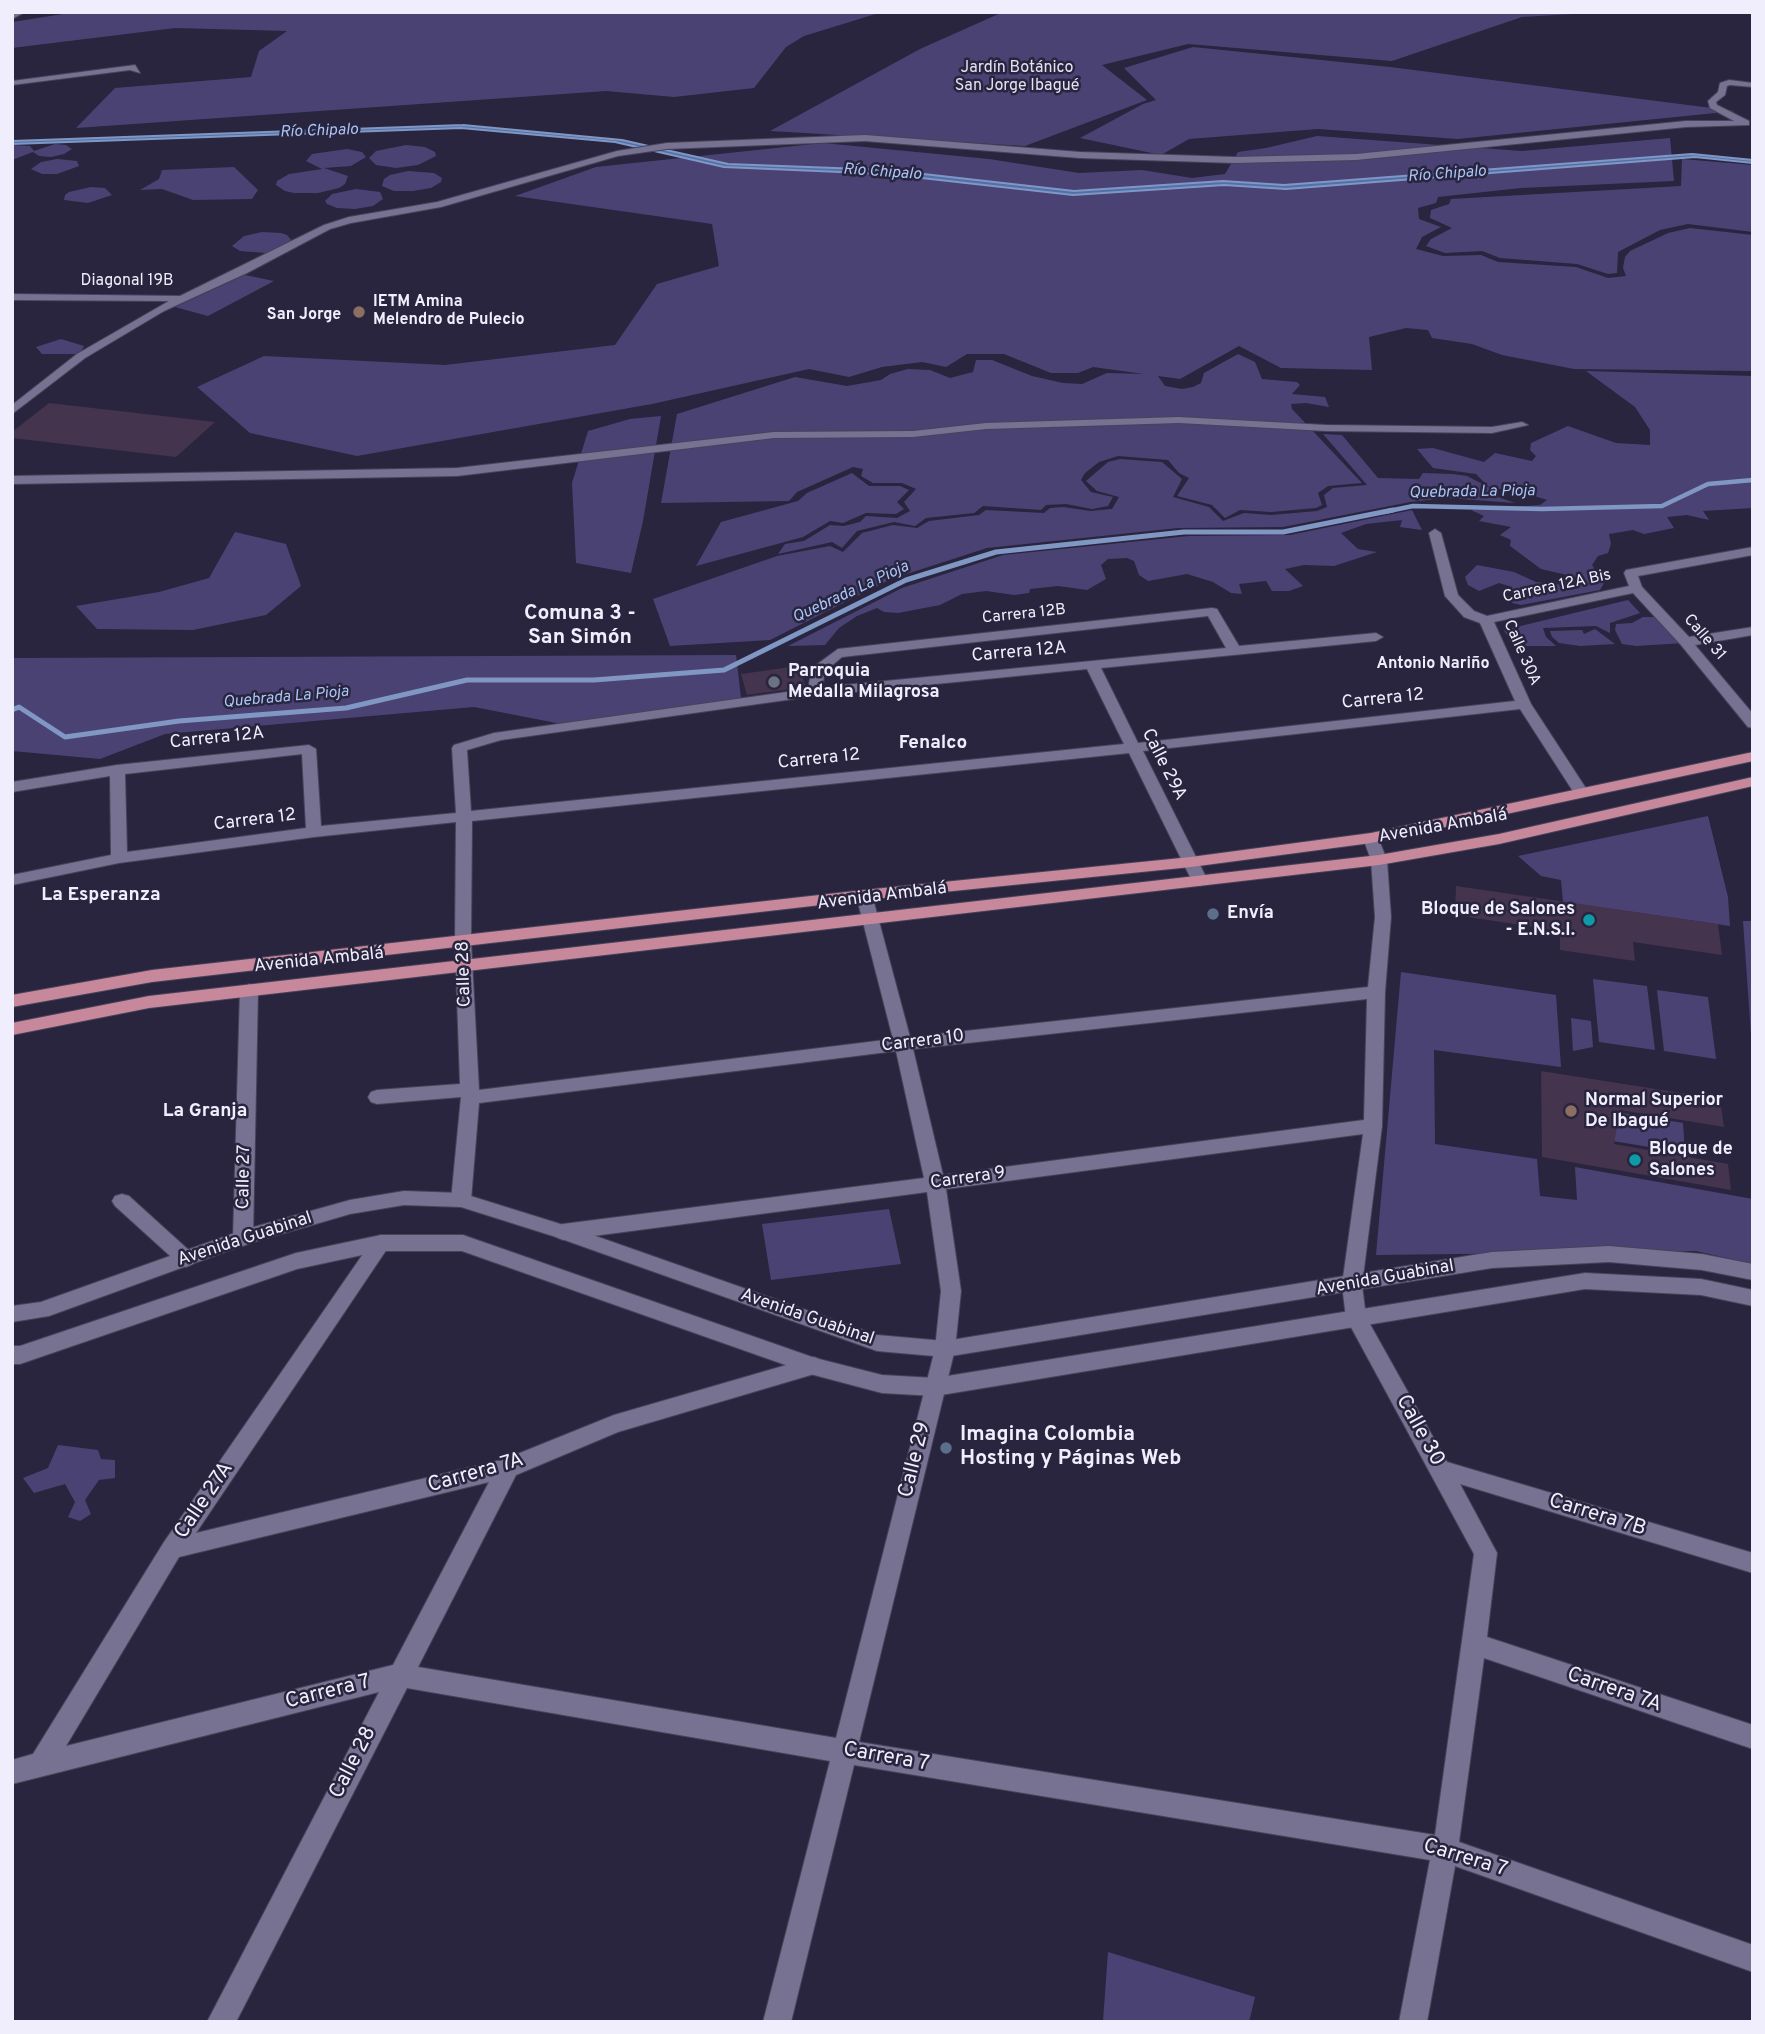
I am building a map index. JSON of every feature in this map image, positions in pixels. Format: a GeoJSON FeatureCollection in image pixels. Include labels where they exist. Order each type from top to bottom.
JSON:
{"type":"FeatureCollection","features":[{"type":"Feature","properties":{"kind":"main road","name":"Avenida Ambalá"},"geometry":{"type":"LineString","coordinates":[[12,1001],[152,976],[864,895],[1191,862],[1371,838],[1753,755]]}},
{"type":"Feature","properties":{"kind":"main road","name":"Avenida Ambalá"},"geometry":{"type":"LineString","coordinates":[[12,1029],[149,1002],[1379,860],[1499,839],[1753,781]]}},
{"type":"Feature","properties":{"kind":"street"},"geometry":{"type":"LineString","coordinates":[[12,17],[21,12]]}},
{"type":"Feature","properties":{"kind":"street"},"geometry":{"type":"LineString","coordinates":[[12,83],[132,67],[137,71]]}},
{"type":"Feature","properties":{"kind":"street","name":"Diagonal 19B"},"geometry":{"type":"LineString","coordinates":[[12,297],[180,298],[236,274],[327,227],[349,220],[438,205],[617,154],[667,146],[864,138],[1000,151],[1093,156],[1235,160],[1356,157],[1686,124],[1746,123],[1713,106],[1712,100],[1722,93],[1723,85],[1729,82],[1753,85]]}},
{"type":"Feature","properties":{"kind":"street"},"geometry":{"type":"LineString","coordinates":[[12,411],[81,356],[180,298]]}},
{"type":"Feature","properties":{"kind":"street"},"geometry":{"type":"LineString","coordinates":[[12,480],[457,472],[774,435],[913,434],[1011,425],[1179,419],[1326,428],[1492,430],[1522,425]]}},
{"type":"Feature","properties":{"kind":"street","name":"Calle 30A"},"geometry":{"type":"LineString","coordinates":[[1435,533],[1452,596],[1469,614],[1486,620],[1524,704],[1581,793]]}},
{"type":"Feature","properties":{"kind":"street","name":"Carrera 12A Bis"},"geometry":{"type":"LineString","coordinates":[[1631,573],[1753,551]]}},
{"type":"Feature","properties":{"kind":"street","name":"Calle 31"},"geometry":{"type":"LineString","coordinates":[[1631,573],[1636,588],[1686,642],[1753,724]]}},
{"type":"Feature","properties":{"kind":"street","name":"Carrera 12A Bis"},"geometry":{"type":"LineString","coordinates":[[1486,620],[1636,588]]}},
{"type":"Feature","properties":{"kind":"street","name":"Carrera 12B"},"geometry":{"type":"LineString","coordinates":[[815,692],[817,671],[838,653],[1212,612],[1235,652]]}},
{"type":"Feature","properties":{"kind":"street"},"geometry":{"type":"LineString","coordinates":[[1686,642],[1753,631]]}},
{"type":"Feature","properties":{"kind":"street","name":"Carrera 12A"},"geometry":{"type":"LineString","coordinates":[[459,748],[499,736],[815,692],[1376,637]]}},
{"type":"Feature","properties":{"kind":"street","name":"Calle 29A"},"geometry":{"type":"LineString","coordinates":[[1092,665],[1200,881]]}},
{"type":"Feature","properties":{"kind":"street","name":"Carrera 12"},"geometry":{"type":"LineString","coordinates":[[12,880],[119,858],[314,832],[1133,748],[1524,704]]}},
{"type":"Feature","properties":{"kind":"street","name":"Calle 28"},"geometry":{"type":"LineString","coordinates":[[459,748],[464,816],[463,941],[470,1094],[461,1200]]}},
{"type":"Feature","properties":{"kind":"street","name":"Carrera 12A"},"geometry":{"type":"LineString","coordinates":[[117,770],[309,749],[314,832]]}},
{"type":"Feature","properties":{"kind":"street"},"geometry":{"type":"LineString","coordinates":[[12,787],[117,770],[119,858]]}},
{"type":"Feature","properties":{"kind":"street","name":"Calle 30"},"geometry":{"type":"LineString","coordinates":[[1371,838],[1379,860],[1383,917],[1376,992],[1373,1126],[1352,1285],[1356,1318],[1486,1553],[1476,1644],[1450,1823],[1443,1849],[1413,2022]]}},
{"type":"Feature","properties":{"kind":"street","name":"Calle 29"},"geometry":{"type":"LineString","coordinates":[[777,2022],[945,1349],[951,1291],[935,1184],[903,1044],[864,895]]}},
{"type":"Feature","properties":{"kind":"street","name":"Calle 27"},"geometry":{"type":"LineString","coordinates":[[243,1238],[248,990]]}},
{"type":"Feature","properties":{"kind":"street","name":"Carrera 10"},"geometry":{"type":"LineString","coordinates":[[377,1097],[470,1094],[1376,992]]}},
{"type":"Feature","properties":{"kind":"street","name":"Carrera 9"},"geometry":{"type":"LineString","coordinates":[[563,1232],[1373,1126]]}},
{"type":"Feature","properties":{"kind":"street","name":"Avenida Guabinal"},"geometry":{"type":"LineString","coordinates":[[12,1314],[41,1310],[243,1238],[349,1207],[404,1198],[461,1200],[563,1232],[877,1343],[945,1349],[1352,1285],[1492,1260],[1609,1254],[1702,1262],[1753,1272]]}},
{"type":"Feature","properties":{"kind":"street"},"geometry":{"type":"LineString","coordinates":[[122,1200],[186,1259]]}},
{"type":"Feature","properties":{"kind":"street","name":"Avenida Guabinal"},"geometry":{"type":"LineString","coordinates":[[15,1356],[296,1261],[381,1243],[463,1243],[814,1366],[883,1384],[935,1387],[1585,1281],[1701,1287],[1753,1298]]}},
{"type":"Feature","properties":{"kind":"street","name":"Calle 27A"},"geometry":{"type":"LineString","coordinates":[[41,1765],[172,1549],[381,1243]]}},
{"type":"Feature","properties":{"kind":"street","name":"Carrera 7A"},"geometry":{"type":"LineString","coordinates":[[172,1549],[508,1468],[614,1424],[814,1366]]}},
{"type":"Feature","properties":{"kind":"street","name":"Calle 28"},"geometry":{"type":"LineString","coordinates":[[221,2022],[508,1468]]}},
{"type":"Feature","properties":{"kind":"street","name":"Carrera 7B"},"geometry":{"type":"LineString","coordinates":[[1440,1469],[1753,1563]]}},
{"type":"Feature","properties":{"kind":"street","name":"Carrera 7A"},"geometry":{"type":"LineString","coordinates":[[1476,1644],[1753,1737]]}},
{"type":"Feature","properties":{"kind":"street","name":"Carrera 7"},"geometry":{"type":"LineString","coordinates":[[12,1772],[400,1675],[1443,1849],[1753,1959]]}},
{"type":"Feature","properties":{"kind":"green space"},"geometry":{"type":"Polygon","coordinates":[[[76,12],[882,12],[804,36],[786,47],[754,88],[674,97],[606,91],[76,128],[115,88],[251,77],[259,51],[287,31],[175,28],[12,48],[12,22],[76,12]]]}},
{"type":"Feature","properties":{"kind":"green space","name":"Jardín Botánico San Jorge Ibagué"},"geometry":{"type":"Polygon","coordinates":[[[1003,12],[1607,12],[1522,17],[1392,61],[1188,44],[1102,65],[1147,100],[1025,146],[770,131],[920,49],[1003,12]]]}},
{"type":"Feature","properties":{"kind":"green space"},"geometry":{"type":"Polygon","coordinates":[[[1193,47],[1390,67],[1735,111],[1458,139],[1318,129],[1189,139],[1161,155],[1080,138],[1143,104],[1156,100],[1124,68],[1193,47]]]}},
{"type":"Feature","properties":{"kind":"green space"},"geometry":{"type":"Polygon","coordinates":[[[1317,136],[1522,151],[1670,138],[1674,181],[1521,188],[1438,197],[1436,203],[1418,208],[1419,219],[1441,227],[1422,237],[1416,249],[1443,256],[1481,255],[1498,262],[1576,267],[1608,278],[1626,276],[1623,268],[1625,257],[1630,251],[1668,233],[1690,228],[1753,235],[1753,371],[1574,369],[1502,355],[1472,344],[1432,338],[1428,330],[1406,328],[1369,337],[1372,370],[1281,368],[1239,346],[1180,379],[1158,376],[1165,386],[1182,389],[1193,387],[1201,383],[1204,373],[1238,354],[1255,362],[1262,379],[1297,382],[1300,385],[1292,394],[1325,397],[1329,407],[1306,403],[1291,404],[1292,409],[1362,483],[1328,486],[1318,493],[1322,505],[1316,508],[1271,512],[1240,510],[1225,518],[1212,505],[1177,496],[1189,478],[1179,473],[1168,460],[1118,456],[1099,462],[1085,473],[1081,480],[1091,492],[1113,497],[1108,506],[1092,509],[1066,504],[1046,505],[1041,510],[983,506],[974,513],[926,518],[915,526],[894,522],[857,531],[842,548],[832,542],[778,554],[785,544],[804,541],[830,525],[844,526],[860,522],[866,516],[897,518],[910,511],[904,502],[916,489],[902,483],[873,483],[861,476],[863,469],[853,467],[797,492],[789,501],[661,503],[677,414],[795,377],[847,386],[881,380],[890,374],[908,369],[930,370],[950,378],[973,372],[976,360],[992,360],[1032,376],[1063,383],[1082,384],[1107,373],[1144,374],[1093,367],[1078,373],[1051,373],[1004,354],[967,354],[946,367],[922,362],[882,367],[849,377],[809,369],[652,404],[357,456],[250,433],[197,387],[264,356],[445,365],[615,345],[657,284],[719,266],[712,224],[515,196],[596,167],[823,143],[989,159],[1079,173],[1142,170],[1192,178],[1225,174],[1238,152],[1317,136]]]}},
{"type":"Feature","properties":{"kind":"green space"},"geometry":{"type":"Polygon","coordinates":[[[55,144],[66,145],[72,149],[51,157],[39,156],[33,152],[12,160],[12,145],[30,146],[34,151],[55,144]]]}},
{"type":"Feature","properties":{"kind":"green space"},"geometry":{"type":"Polygon","coordinates":[[[406,145],[425,147],[435,152],[436,156],[418,165],[396,168],[376,165],[369,158],[376,151],[406,145]]]}},
{"type":"Feature","properties":{"kind":"green space"},"geometry":{"type":"Polygon","coordinates":[[[347,149],[362,152],[366,157],[351,166],[324,168],[348,176],[345,184],[339,188],[318,193],[294,193],[276,185],[277,181],[289,174],[322,169],[306,161],[312,154],[347,149]]]}},
{"type":"Feature","properties":{"kind":"green space"},"geometry":{"type":"Polygon","coordinates":[[[57,159],[77,161],[79,166],[57,174],[42,174],[31,169],[41,162],[57,159]]]}},
{"type":"Feature","properties":{"kind":"green space"},"geometry":{"type":"Polygon","coordinates":[[[1682,159],[1753,165],[1753,232],[1688,224],[1660,230],[1618,252],[1617,273],[1608,274],[1577,264],[1500,258],[1482,251],[1445,253],[1426,246],[1431,239],[1452,228],[1430,218],[1431,210],[1449,204],[1451,199],[1681,186],[1682,159]]]}},
{"type":"Feature","properties":{"kind":"green space"},"geometry":{"type":"Polygon","coordinates":[[[234,167],[258,190],[252,199],[193,200],[162,189],[140,190],[159,179],[162,170],[234,167]]]}},
{"type":"Feature","properties":{"kind":"green space"},"geometry":{"type":"Polygon","coordinates":[[[408,171],[434,173],[442,178],[441,182],[431,188],[413,191],[394,191],[382,186],[384,179],[390,175],[408,171]]]}},
{"type":"Feature","properties":{"kind":"green space"},"geometry":{"type":"Polygon","coordinates":[[[91,187],[105,188],[112,195],[88,203],[64,200],[69,192],[91,187]]]}},
{"type":"Feature","properties":{"kind":"green space"},"geometry":{"type":"Polygon","coordinates":[[[356,189],[380,192],[383,199],[373,206],[355,209],[337,208],[325,201],[332,194],[356,189]]]}},
{"type":"Feature","properties":{"kind":"green space"},"geometry":{"type":"Polygon","coordinates":[[[262,232],[281,233],[292,241],[266,253],[240,251],[232,246],[244,236],[262,232]]]}},
{"type":"Feature","properties":{"kind":"green space"},"geometry":{"type":"Polygon","coordinates":[[[245,275],[274,281],[208,316],[175,307],[245,275]]]}},
{"type":"Feature","properties":{"kind":"green space"},"geometry":{"type":"Polygon","coordinates":[[[61,339],[84,346],[79,354],[42,354],[36,347],[61,339]]]}},
{"type":"Feature","properties":{"kind":"green space"},"geometry":{"type":"Polygon","coordinates":[[[1586,371],[1753,376],[1753,508],[1703,511],[1709,520],[1687,515],[1667,517],[1674,528],[1644,534],[1633,530],[1609,534],[1611,544],[1608,553],[1598,556],[1592,565],[1604,583],[1600,590],[1521,605],[1512,603],[1512,587],[1499,583],[1479,591],[1468,585],[1465,577],[1477,565],[1514,572],[1536,582],[1564,585],[1567,575],[1541,569],[1510,546],[1511,540],[1500,535],[1511,527],[1479,521],[1484,516],[1471,510],[1540,505],[1547,500],[1513,489],[1493,489],[1492,495],[1515,503],[1447,498],[1410,502],[1283,527],[1178,528],[987,548],[891,579],[770,640],[670,646],[653,599],[777,556],[830,546],[843,552],[862,533],[893,525],[917,528],[929,521],[979,515],[986,510],[1044,513],[1050,508],[1063,507],[1090,511],[1112,509],[1119,497],[1097,491],[1086,481],[1108,462],[1120,459],[1162,462],[1182,479],[1173,497],[1209,507],[1223,521],[1244,513],[1271,515],[1317,511],[1327,507],[1324,495],[1333,488],[1367,485],[1323,434],[1342,435],[1378,478],[1419,479],[1423,473],[1453,474],[1467,476],[1490,488],[1476,474],[1433,468],[1417,449],[1433,448],[1484,462],[1495,453],[1532,461],[1536,456],[1530,450],[1531,443],[1568,426],[1616,443],[1650,445],[1650,430],[1635,407],[1586,371]]]}},
{"type":"Feature","properties":{"kind":"green space"},"geometry":{"type":"Polygon","coordinates":[[[661,416],[631,573],[576,563],[572,483],[588,431],[630,419],[661,416]]]}},
{"type":"Feature","properties":{"kind":"green space"},"geometry":{"type":"Polygon","coordinates":[[[852,473],[869,486],[900,486],[909,490],[897,502],[904,509],[896,514],[866,513],[843,523],[830,521],[803,537],[696,566],[721,522],[798,501],[807,493],[852,473]]]}},
{"type":"Feature","properties":{"kind":"green space"},"geometry":{"type":"Polygon","coordinates":[[[1412,510],[1422,530],[1400,527],[1402,520],[1366,524],[1341,533],[1358,549],[1377,552],[1334,566],[1304,565],[1285,569],[1303,586],[1289,591],[1272,591],[1266,581],[1239,584],[1242,594],[1231,593],[1213,582],[1187,574],[1148,581],[1139,575],[1134,561],[1127,558],[1108,559],[1101,565],[1106,579],[1087,590],[1058,586],[1030,589],[1029,593],[1014,595],[986,591],[962,594],[940,605],[898,613],[884,612],[877,608],[857,616],[839,628],[825,645],[788,646],[902,588],[1003,555],[1189,536],[1290,535],[1412,510]]]}},
{"type":"Feature","properties":{"kind":"green space"},"geometry":{"type":"Polygon","coordinates":[[[235,532],[286,544],[301,586],[266,615],[193,630],[97,629],[76,606],[159,592],[209,578],[235,532]]]}},
{"type":"Feature","properties":{"kind":"green space"},"geometry":{"type":"Polygon","coordinates":[[[1628,600],[1640,613],[1610,623],[1610,633],[1596,626],[1543,628],[1546,637],[1556,646],[1513,646],[1504,630],[1628,600]]]}},
{"type":"Feature","properties":{"kind":"green space"},"geometry":{"type":"Polygon","coordinates":[[[1643,617],[1654,617],[1684,643],[1636,646],[1622,644],[1615,630],[1616,624],[1632,623],[1643,617]]]}},
{"type":"Feature","properties":{"kind":"green space"},"geometry":{"type":"Polygon","coordinates":[[[1595,629],[1615,644],[1580,646],[1559,643],[1550,631],[1582,630],[1584,634],[1595,629]]]}},
{"type":"Feature","properties":{"kind":"green space"},"geometry":{"type":"Polygon","coordinates":[[[736,655],[741,698],[567,725],[474,707],[165,734],[100,759],[12,751],[12,658],[736,655]]]}},
{"type":"Feature","properties":{"kind":"green space"},"geometry":{"type":"Polygon","coordinates":[[[1708,816],[1728,897],[1730,926],[1563,902],[1561,880],[1541,876],[1518,856],[1708,816]]]}},
{"type":"Feature","properties":{"kind":"green space"},"geometry":{"type":"Polygon","coordinates":[[[1743,921],[1753,921],[1753,1064],[1743,921]]]}},
{"type":"Feature","properties":{"kind":"green space"},"geometry":{"type":"Polygon","coordinates":[[[1401,972],[1556,995],[1561,1067],[1434,1050],[1435,1144],[1537,1159],[1540,1196],[1577,1200],[1575,1167],[1753,1199],[1753,1264],[1696,1251],[1376,1255],[1401,972]]]}},
{"type":"Feature","properties":{"kind":"green space"},"geometry":{"type":"Polygon","coordinates":[[[1593,979],[1647,986],[1655,1050],[1599,1042],[1593,979]]]}},
{"type":"Feature","properties":{"kind":"green space"},"geometry":{"type":"Polygon","coordinates":[[[1657,990],[1708,997],[1716,1059],[1664,1051],[1657,990]]]}},
{"type":"Feature","properties":{"kind":"green space"},"geometry":{"type":"Polygon","coordinates":[[[1571,1018],[1591,1021],[1593,1047],[1573,1051],[1571,1018]]]}},
{"type":"Feature","properties":{"kind":"green space"},"geometry":{"type":"Polygon","coordinates":[[[1581,1106],[1683,1123],[1685,1153],[1583,1136],[1581,1106]]]}},
{"type":"Feature","properties":{"kind":"green space"},"geometry":{"type":"Polygon","coordinates":[[[889,1209],[901,1264],[771,1280],[762,1224],[889,1209]]]}},
{"type":"Feature","properties":{"kind":"green space"},"geometry":{"type":"Polygon","coordinates":[[[58,1445],[98,1450],[101,1459],[115,1460],[115,1478],[99,1480],[85,1500],[91,1514],[80,1521],[68,1517],[75,1502],[65,1484],[34,1493],[23,1478],[48,1468],[58,1445]]]}},
{"type":"Feature","properties":{"kind":"green space"},"geometry":{"type":"Polygon","coordinates":[[[1108,1952],[1255,1997],[1249,2022],[1103,2021],[1108,1952]]]}},
{"type":"Feature","properties":{"kind":"water","name":"Río Chipalo"},"geometry":{"type":"Polygon","coordinates":[[[463,125],[622,140],[728,164],[888,170],[1074,191],[1223,181],[1284,185],[1692,154],[1753,160],[1753,163],[1695,157],[1286,189],[1224,185],[1073,195],[886,174],[724,167],[615,142],[461,128],[12,144],[12,141],[463,125]]]}},
{"type":"Feature","properties":{"kind":"building"},"geometry":{"type":"Polygon","coordinates":[[[49,403],[215,422],[176,457],[12,438],[12,432],[49,403]]]}},
{"type":"Feature","properties":{"kind":"building","name":"Parroquia Medalla Milagrosa"},"geometry":{"type":"Polygon","coordinates":[[[798,666],[806,687],[747,695],[741,674],[798,666]]]}},
{"type":"Feature","properties":{"kind":"building","name":"Bloque de Salones - E.N.S.I."},"geometry":{"type":"Polygon","coordinates":[[[1456,886],[1718,924],[1722,955],[1633,942],[1635,961],[1560,950],[1560,931],[1455,915],[1456,886]]]}},
{"type":"Feature","properties":{"kind":"building"},"geometry":{"type":"Polygon","coordinates":[[[1541,1071],[1720,1099],[1724,1127],[1620,1110],[1614,1144],[1728,1164],[1731,1190],[1542,1157],[1541,1071]]]}},
{"type":"Feature","properties":{"kind":"waterway","name":"Quebrada La Pioja"},"geometry":{"type":"LineString","coordinates":[[1384,512],[1413,506],[1542,509],[1662,506],[1708,484],[1753,480]]}},
{"type":"Feature","properties":{"kind":"waterway","name":"Quebrada La Pioja"},"geometry":{"type":"LineString","coordinates":[[12,710],[19,707],[65,737],[179,721],[346,708],[467,680],[594,680],[724,670],[906,580],[996,552],[1184,532],[1283,532],[1393,510]]}},
{"type":"Feature","properties":{"kind":"place","name":"IETM Amina Melendro de Pulecio"},"geometry":{"type":"Point","coordinates":[359,312]}},
{"type":"Feature","properties":{"kind":"place","name":"Parroquia Medalla Milagrosa"},"geometry":{"type":"Point","coordinates":[774,682]}},
{"type":"Feature","properties":{"kind":"place","name":"Envía"},"geometry":{"type":"Point","coordinates":[1213,914]}},
{"type":"Feature","properties":{"kind":"place","name":"Bloque de Salones - E.N.S.I."},"geometry":{"type":"Point","coordinates":[1589,920]}},
{"type":"Feature","properties":{"kind":"place","name":"Normal Superior De Ibagué"},"geometry":{"type":"Point","coordinates":[1571,1111]}},
{"type":"Feature","properties":{"kind":"place","name":"Bloque de Salones"},"geometry":{"type":"Point","coordinates":[1635,1160]}},
{"type":"Feature","properties":{"kind":"place","name":"Imagina Colombia Hosting y Páginas Web"},"geometry":{"type":"Point","coordinates":[946,1448]}},
{"type":"Feature","properties":{"kind":"district","name":"San Jorge"},"geometry":{"type":"Point","coordinates":[304,316]}},
{"type":"Feature","properties":{"kind":"district","name":"Comuna 3 - San Simón"},"geometry":{"type":"Point","coordinates":[580,627]}},
{"type":"Feature","properties":{"kind":"district","name":"Antonio Nariño"},"geometry":{"type":"Point","coordinates":[1433,665]}},
{"type":"Feature","properties":{"kind":"district","name":"Fenalco"},"geometry":{"type":"Point","coordinates":[933,744]}},
{"type":"Feature","properties":{"kind":"district","name":"La Esperanza"},"geometry":{"type":"Point","coordinates":[101,896]}},
{"type":"Feature","properties":{"kind":"district","name":"La Granja"},"geometry":{"type":"Point","coordinates":[205,1112]}}]}
